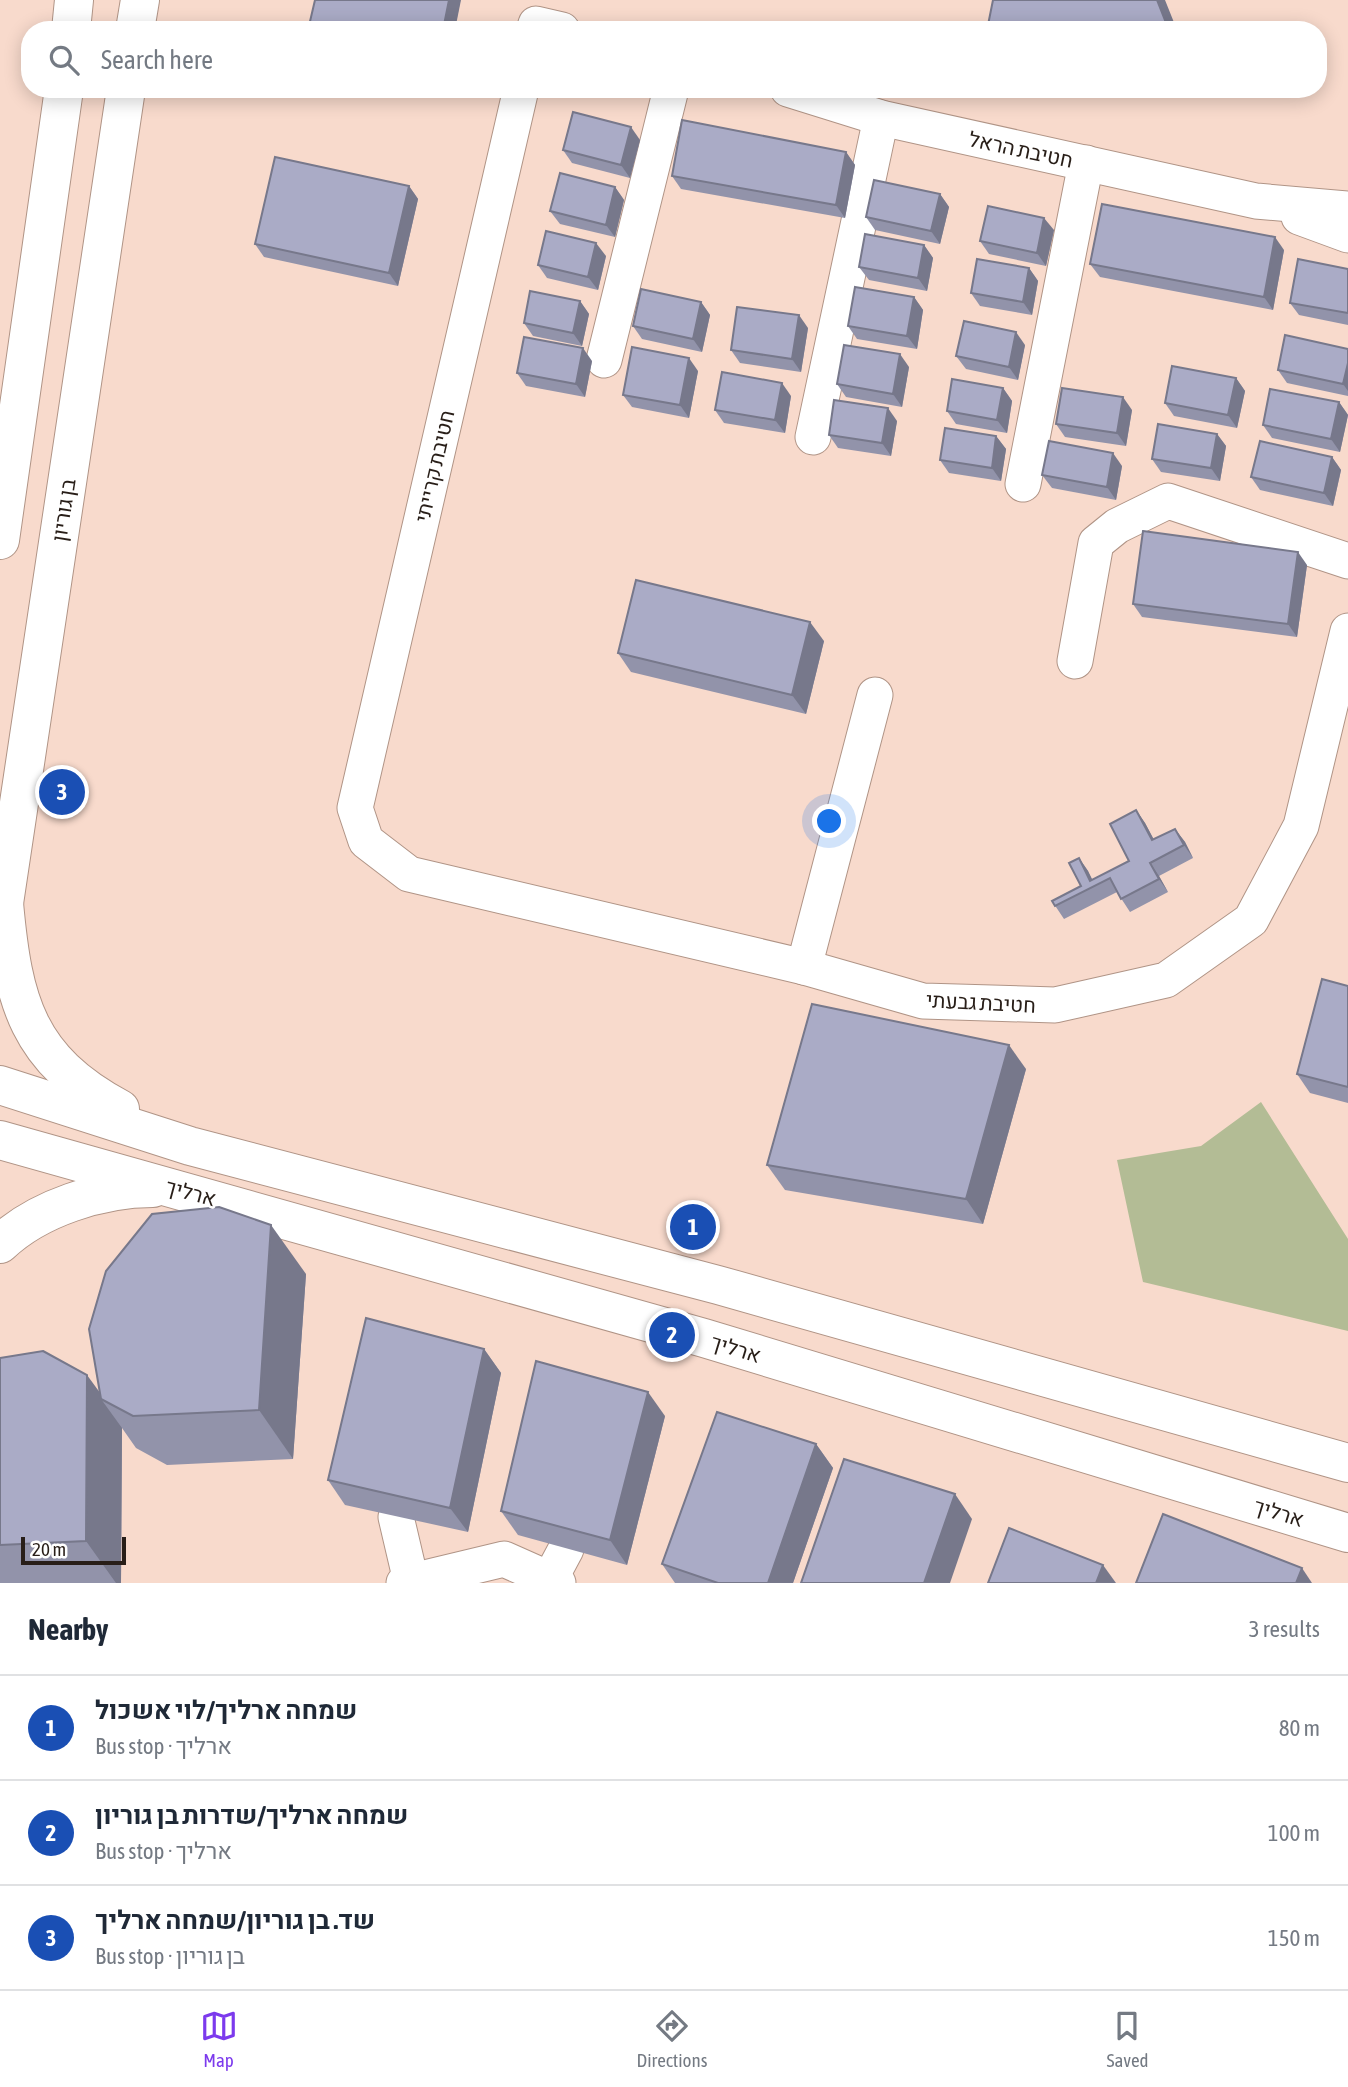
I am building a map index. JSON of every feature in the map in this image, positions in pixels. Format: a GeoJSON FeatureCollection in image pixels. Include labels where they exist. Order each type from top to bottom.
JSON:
{"type":"FeatureCollection","features":[{"type":"Feature","properties":{"kind":"street"},"geometry":{"type":"LineString","coordinates":[[72,21],[74,0]]}},
{"type":"Feature","properties":{"kind":"street"},"geometry":{"type":"LineString","coordinates":[[136,21],[140,0]]}},
{"type":"Feature","properties":{"kind":"street"},"geometry":{"type":"LineString","coordinates":[[0,540],[63,98]]}},
{"type":"Feature","properties":{"kind":"street","name":"בן גוריון"},"geometry":{"type":"LineString","coordinates":[[125,98],[2,915],[16,987],[28,1021],[44,1050],[65,1074],[96,1096],[190,1146]]}},
{"type":"Feature","properties":{"kind":"street","name":"חטיבת קרייתי"},"geometry":{"type":"LineString","coordinates":[[366,841],[355,808],[519,98]]}},
{"type":"Feature","properties":{"kind":"street"},"geometry":{"type":"LineString","coordinates":[[604,360],[669,98]]}},
{"type":"Feature","properties":{"kind":"street","name":"חטיבת הראל"},"geometry":{"type":"LineString","coordinates":[[817,98],[881,118],[1256,201],[1348,209]]}},
{"type":"Feature","properties":{"kind":"street"},"geometry":{"type":"LineString","coordinates":[[813,437],[881,118]]}},
{"type":"Feature","properties":{"kind":"street"},"geometry":{"type":"LineString","coordinates":[[1023,484],[1086,163]]}},
{"type":"Feature","properties":{"kind":"street","name":"חטיבת הראל"},"geometry":{"type":"LineString","coordinates":[[1256,201],[1348,235]]}},
{"type":"Feature","properties":{"kind":"street"},"geometry":{"type":"LineString","coordinates":[[1075,661],[1096,543],[1117,526],[1168,501],[1348,561]]}},
{"type":"Feature","properties":{"kind":"street","name":"חטיבת גבעתי"},"geometry":{"type":"LineString","coordinates":[[366,841],[409,874],[804,967],[923,1001],[1055,1005],[1166,980],[1251,920],[1301,825],[1348,631]]}},
{"type":"Feature","properties":{"kind":"street"},"geometry":{"type":"LineString","coordinates":[[804,967],[875,695]]}},
{"type":"Feature","properties":{"kind":"street","name":"ארליך"},"geometry":{"type":"LineString","coordinates":[[0,1085],[190,1146],[732,1289],[1348,1462]]}},
{"type":"Feature","properties":{"kind":"street","name":"ארליך"},"geometry":{"type":"LineString","coordinates":[[0,1140],[704,1338],[1348,1533]]}},
{"type":"Feature","properties":{"kind":"street"},"geometry":{"type":"LineString","coordinates":[[0,1244],[29,1223],[82,1199],[119,1191],[175,1188]]}},
{"type":"Feature","properties":{"kind":"street"},"geometry":{"type":"LineString","coordinates":[[396,1517],[407,1582],[504,1559],[554,1581],[566,1549]]}},
{"type":"Feature","properties":{"kind":"green space"},"geometry":{"type":"Polygon","coordinates":[[[1261,1102],[1348,1239],[1348,1331],[1143,1282],[1117,1160],[1201,1146],[1261,1102]]]}},
{"type":"Feature","properties":{"kind":"building"},"geometry":{"type":"Polygon","coordinates":[[[315,0],[449,0],[445,21],[310,21],[315,0]]]}},
{"type":"Feature","properties":{"kind":"building"},"geometry":{"type":"Polygon","coordinates":[[[993,0],[1157,0],[1165,21],[989,21],[993,0]]]}},
{"type":"Feature","properties":{"kind":"building"},"geometry":{"type":"Polygon","coordinates":[[[573,112],[631,127],[621,165],[563,150],[573,112]]]}},
{"type":"Feature","properties":{"kind":"building"},"geometry":{"type":"Polygon","coordinates":[[[682,120],[846,152],[836,205],[672,176],[682,120]]]}},
{"type":"Feature","properties":{"kind":"building"},"geometry":{"type":"Polygon","coordinates":[[[275,157],[409,186],[389,273],[255,244],[275,157]]]}},
{"type":"Feature","properties":{"kind":"building"},"geometry":{"type":"Polygon","coordinates":[[[560,173],[615,187],[606,225],[550,211],[560,173]]]}},
{"type":"Feature","properties":{"kind":"building"},"geometry":{"type":"Polygon","coordinates":[[[874,180],[940,194],[931,231],[866,217],[874,180]]]}},
{"type":"Feature","properties":{"kind":"building"},"geometry":{"type":"Polygon","coordinates":[[[1102,204],[1275,237],[1264,297],[1090,264],[1102,204]]]}},
{"type":"Feature","properties":{"kind":"building"},"geometry":{"type":"Polygon","coordinates":[[[988,206],[1044,218],[1037,253],[980,241],[988,206]]]}},
{"type":"Feature","properties":{"kind":"building"},"geometry":{"type":"Polygon","coordinates":[[[546,231],[596,243],[588,277],[538,265],[546,231]]]}},
{"type":"Feature","properties":{"kind":"building"},"geometry":{"type":"Polygon","coordinates":[[[865,234],[924,245],[918,278],[859,267],[865,234]]]}},
{"type":"Feature","properties":{"kind":"building"},"geometry":{"type":"Polygon","coordinates":[[[977,259],[1029,268],[1023,302],[971,293],[977,259]]]}},
{"type":"Feature","properties":{"kind":"building"},"geometry":{"type":"Polygon","coordinates":[[[1298,259],[1348,269],[1348,313],[1290,303],[1298,259]]]}},
{"type":"Feature","properties":{"kind":"building"},"geometry":{"type":"Polygon","coordinates":[[[855,287],[914,297],[907,336],[848,326],[855,287]]]}},
{"type":"Feature","properties":{"kind":"building"},"geometry":{"type":"Polygon","coordinates":[[[641,289],[701,302],[693,339],[633,326],[641,289]]]}},
{"type":"Feature","properties":{"kind":"building"},"geometry":{"type":"Polygon","coordinates":[[[530,291],[580,301],[573,333],[524,323],[530,291]]]}},
{"type":"Feature","properties":{"kind":"building"},"geometry":{"type":"Polygon","coordinates":[[[737,307],[799,315],[792,359],[731,350],[737,307]]]}},
{"type":"Feature","properties":{"kind":"building"},"geometry":{"type":"Polygon","coordinates":[[[964,321],[1016,332],[1009,367],[956,356],[964,321]]]}},
{"type":"Feature","properties":{"kind":"building"},"geometry":{"type":"Polygon","coordinates":[[[1285,335],[1348,349],[1343,384],[1278,370],[1285,335]]]}},
{"type":"Feature","properties":{"kind":"building"},"geometry":{"type":"Polygon","coordinates":[[[524,337],[583,348],[576,384],[517,373],[524,337]]]}},
{"type":"Feature","properties":{"kind":"building"},"geometry":{"type":"Polygon","coordinates":[[[844,345],[900,354],[893,394],[837,384],[844,345]]]}},
{"type":"Feature","properties":{"kind":"building"},"geometry":{"type":"Polygon","coordinates":[[[632,347],[689,358],[680,405],[623,395],[632,347]]]}},
{"type":"Feature","properties":{"kind":"building"},"geometry":{"type":"Polygon","coordinates":[[[1172,366],[1236,378],[1228,415],[1165,403],[1172,366]]]}},
{"type":"Feature","properties":{"kind":"building"},"geometry":{"type":"Polygon","coordinates":[[[722,372],[782,383],[775,420],[715,410],[722,372]]]}},
{"type":"Feature","properties":{"kind":"building"},"geometry":{"type":"Polygon","coordinates":[[[952,379],[1003,388],[997,420],[947,411],[952,379]]]}},
{"type":"Feature","properties":{"kind":"building"},"geometry":{"type":"Polygon","coordinates":[[[1062,388],[1123,397],[1117,433],[1056,424],[1062,388]]]}},
{"type":"Feature","properties":{"kind":"building"},"geometry":{"type":"Polygon","coordinates":[[[1270,389],[1339,402],[1331,439],[1263,425],[1270,389]]]}},
{"type":"Feature","properties":{"kind":"building"},"geometry":{"type":"Polygon","coordinates":[[[834,400],[888,408],[882,443],[829,435],[834,400]]]}},
{"type":"Feature","properties":{"kind":"building"},"geometry":{"type":"Polygon","coordinates":[[[1158,424],[1217,434],[1211,468],[1152,459],[1158,424]]]}},
{"type":"Feature","properties":{"kind":"building"},"geometry":{"type":"Polygon","coordinates":[[[945,428],[996,436],[992,468],[940,460],[945,428]]]}},
{"type":"Feature","properties":{"kind":"building"},"geometry":{"type":"Polygon","coordinates":[[[1049,441],[1113,453],[1107,487],[1042,475],[1049,441]]]}},
{"type":"Feature","properties":{"kind":"building"},"geometry":{"type":"Polygon","coordinates":[[[1260,441],[1332,457],[1324,493],[1251,477],[1260,441]]]}},
{"type":"Feature","properties":{"kind":"building"},"geometry":{"type":"Polygon","coordinates":[[[1143,531],[1298,552],[1288,624],[1133,604],[1143,531]]]}},
{"type":"Feature","properties":{"kind":"building"},"geometry":{"type":"Polygon","coordinates":[[[636,580],[810,622],[792,695],[618,653],[636,580]]]}},
{"type":"Feature","properties":{"kind":"building"},"geometry":{"type":"Polygon","coordinates":[[[1136,810],[1152,840],[1175,829],[1184,845],[1150,863],[1159,879],[1121,899],[1110,878],[1055,906],[1052,901],[1081,886],[1069,863],[1079,858],[1090,881],[1129,861],[1110,824],[1136,810]]]}},
{"type":"Feature","properties":{"kind":"building"},"geometry":{"type":"Polygon","coordinates":[[[1322,979],[1348,986],[1348,1087],[1297,1074],[1322,979]]]}},
{"type":"Feature","properties":{"kind":"building"},"geometry":{"type":"Polygon","coordinates":[[[812,1004],[1009,1045],[966,1199],[767,1165],[812,1004]]]}},
{"type":"Feature","properties":{"kind":"building"},"geometry":{"type":"Polygon","coordinates":[[[219,1207],[271,1225],[259,1410],[133,1416],[101,1399],[89,1329],[106,1271],[152,1214],[219,1207]]]}},
{"type":"Feature","properties":{"kind":"building"},"geometry":{"type":"Polygon","coordinates":[[[366,1318],[484,1349],[450,1508],[328,1480],[366,1318]]]}},
{"type":"Feature","properties":{"kind":"building"},"geometry":{"type":"Polygon","coordinates":[[[43,1351],[87,1375],[86,1541],[0,1545],[0,1358],[43,1351]]]}},
{"type":"Feature","properties":{"kind":"building"},"geometry":{"type":"Polygon","coordinates":[[[536,1361],[648,1392],[610,1540],[501,1511],[536,1361]]]}},
{"type":"Feature","properties":{"kind":"building"},"geometry":{"type":"Polygon","coordinates":[[[717,1412],[816,1444],[768,1583],[718,1583],[662,1564],[717,1412]]]}},
{"type":"Feature","properties":{"kind":"building"},"geometry":{"type":"Polygon","coordinates":[[[844,1459],[955,1494],[924,1583],[801,1583],[844,1459]]]}},
{"type":"Feature","properties":{"kind":"building"},"geometry":{"type":"Polygon","coordinates":[[[1163,1514],[1302,1568],[1296,1583],[1136,1583],[1163,1514]]]}},
{"type":"Feature","properties":{"kind":"building"},"geometry":{"type":"Polygon","coordinates":[[[1009,1528],[1103,1565],[1096,1583],[988,1583],[1009,1528]]]}},
{"type":"Feature","properties":{"kind":"place","name":"שד. בן גוריון/שמחה ארליך"},"geometry":{"type":"Point","coordinates":[62,792]}},
{"type":"Feature","properties":{"kind":"place","name":"שמחה ארליך/לוי אשכול"},"geometry":{"type":"Point","coordinates":[693,1227]}},
{"type":"Feature","properties":{"kind":"place","name":"שמחה ארליך/שדרות בן גוריון"},"geometry":{"type":"Point","coordinates":[672,1335]}}]}
